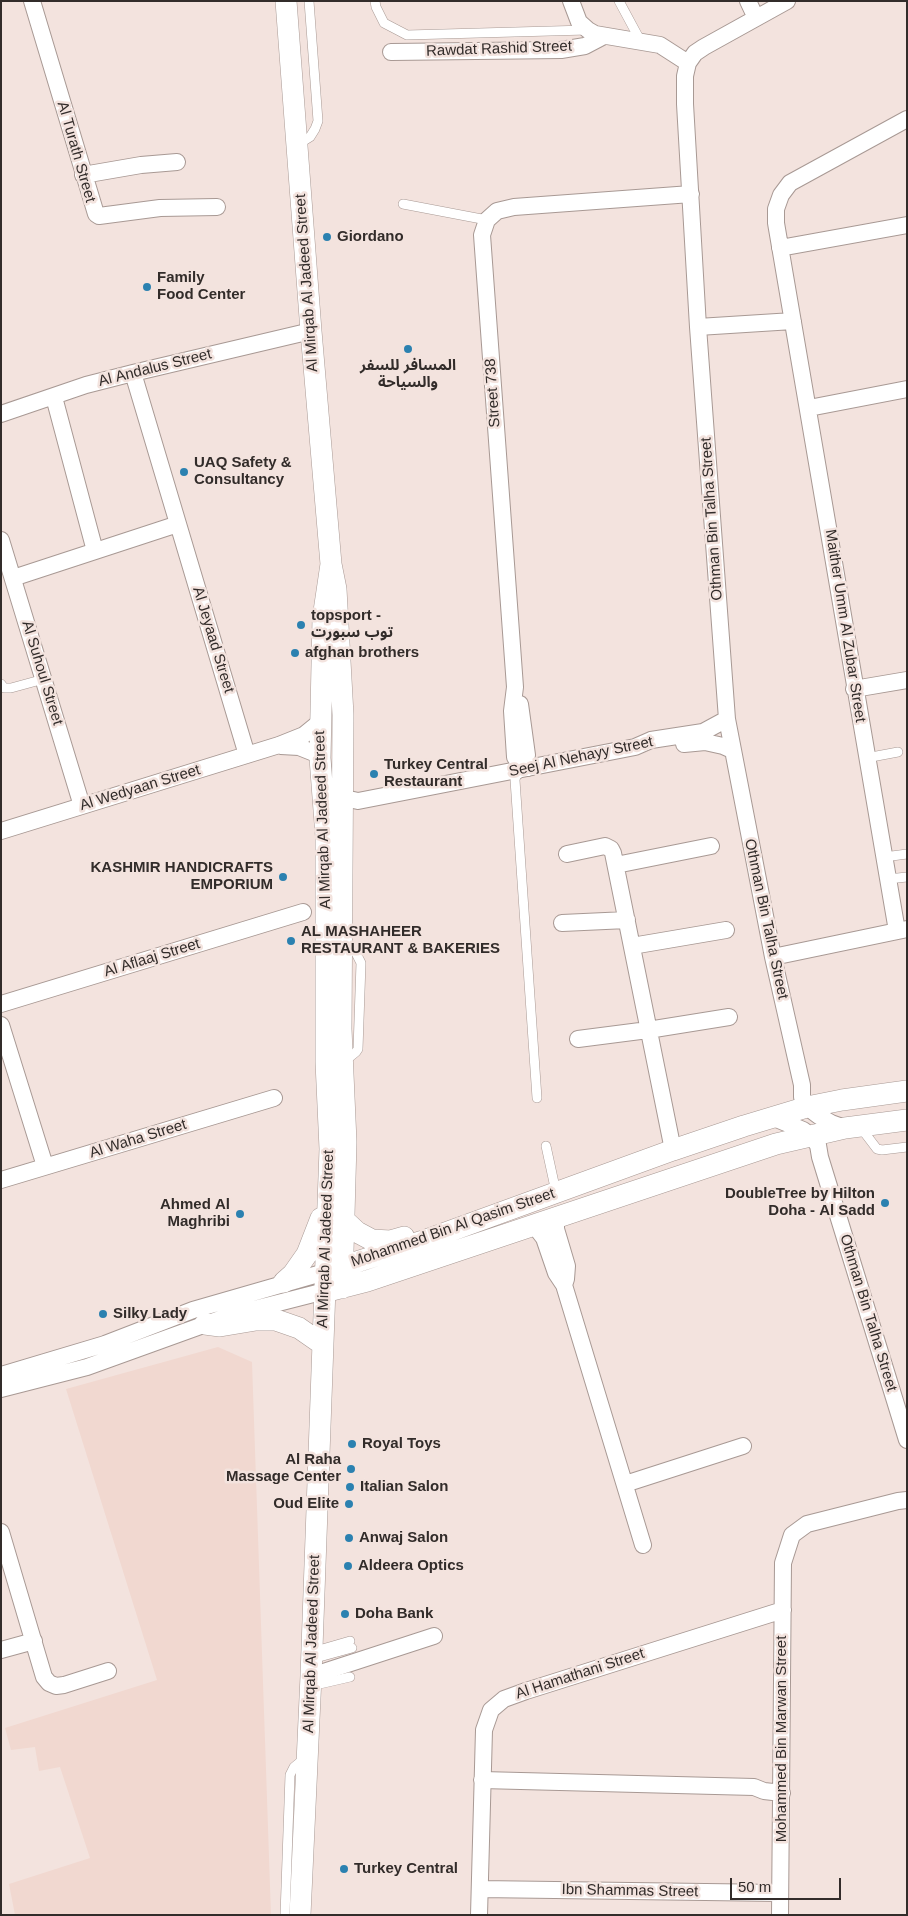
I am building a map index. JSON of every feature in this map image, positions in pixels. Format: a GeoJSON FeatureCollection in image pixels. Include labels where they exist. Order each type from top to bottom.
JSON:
{"type":"FeatureCollection","features":[{"type":"Feature","properties":{"kind":"street","name":"Al Turath Street"},"geometry":{"type":"LineString","coordinates":[[32,1],[94,212],[99,216],[160,208],[217,207]]}},
{"type":"Feature","properties":{"kind":"street","name":"Al Mirqab Al Jadeed Street"},"geometry":{"type":"LineString","coordinates":[[286,1],[310,331],[331,564],[336,589],[342,687],[344,798],[341,1065],[346,1142],[343,1219],[322,1344],[300,1915]]}},
{"type":"Feature","properties":{"kind":"street","name":"Rawdat Rashid Street"},"geometry":{"type":"LineString","coordinates":[[571,1],[579,22],[588,30],[604,36],[640,40],[660,45],[688,63]]}},
{"type":"Feature","properties":{"kind":"street"},"geometry":{"type":"LineString","coordinates":[[748,1],[756,18]]}},
{"type":"Feature","properties":{"kind":"street"},"geometry":{"type":"LineString","coordinates":[[688,63],[695,53],[704,47],[787,1]]}},
{"type":"Feature","properties":{"kind":"street","name":"Rawdat Rashid Street"},"geometry":{"type":"LineString","coordinates":[[391,52],[561,50],[585,46],[604,36]]}},
{"type":"Feature","properties":{"kind":"street","name":"Othman Bin Talha Street"},"geometry":{"type":"LineString","coordinates":[[688,63],[685,90],[698,327],[726,719],[773,957],[802,1085],[802,1097],[807,1107]]}},
{"type":"Feature","properties":{"kind":"street","name":"Maither Umm Al Zubar Street"},"geometry":{"type":"LineString","coordinates":[[902,930],[888,879],[866,758],[809,408],[780,248],[776,208],[781,194],[790,183],[907,120]]}},
{"type":"Feature","properties":{"kind":"street"},"geometry":{"type":"LineString","coordinates":[[83,175],[141,165],[176,162]]}},
{"type":"Feature","properties":{"kind":"street"},"geometry":{"type":"LineString","coordinates":[[487,220],[497,211],[514,207],[691,194]]}},
{"type":"Feature","properties":{"kind":"street","name":"Street 738"},"geometry":{"type":"LineString","coordinates":[[487,220],[482,234],[515,687],[524,722],[527,755],[523,768]]}},
{"type":"Feature","properties":{"kind":"street"},"geometry":{"type":"LineString","coordinates":[[780,248],[907,225]]}},
{"type":"Feature","properties":{"kind":"street"},"geometry":{"type":"LineString","coordinates":[[698,327],[793,322]]}},
{"type":"Feature","properties":{"kind":"street","name":"Al Andalus Street"},"geometry":{"type":"LineString","coordinates":[[1,414],[86,385],[133,372],[310,331]]}},
{"type":"Feature","properties":{"kind":"street","name":"Al Jeyaad Street"},"geometry":{"type":"LineString","coordinates":[[133,372],[247,755]]}},
{"type":"Feature","properties":{"kind":"street"},"geometry":{"type":"LineString","coordinates":[[809,408],[907,389]]}},
{"type":"Feature","properties":{"kind":"street"},"geometry":{"type":"LineString","coordinates":[[54,397],[95,551]]}},
{"type":"Feature","properties":{"kind":"street"},"geometry":{"type":"LineString","coordinates":[[13,578],[178,524]]}},
{"type":"Feature","properties":{"kind":"street","name":"Al Suhoul Street"},"geometry":{"type":"LineString","coordinates":[[1,540],[82,806]]}},
{"type":"Feature","properties":{"kind":"street","name":"Al Mirqab Al Jadeed Street"},"geometry":{"type":"LineString","coordinates":[[331,564],[323,618],[320,758],[326,845],[326,1062],[330,1128],[328,1197],[333,1279]]}},
{"type":"Feature","properties":{"kind":"street"},"geometry":{"type":"LineString","coordinates":[[854,689],[907,680]]}},
{"type":"Feature","properties":{"kind":"street"},"geometry":{"type":"LineString","coordinates":[[322,682],[330,704],[333,776],[344,798]]}},
{"type":"Feature","properties":{"kind":"street","name":"Seej Al Nehayy Street"},"geometry":{"type":"LineString","coordinates":[[344,798],[358,801],[635,747],[651,740],[702,732],[726,719]]}},
{"type":"Feature","properties":{"kind":"street","name":"Al Wedyaan Street"},"geometry":{"type":"LineString","coordinates":[[1,831],[279,745],[304,735],[320,722]]}},
{"type":"Feature","properties":{"kind":"street"},"geometry":{"type":"LineString","coordinates":[[635,747],[646,749],[705,742],[732,750]]}},
{"type":"Feature","properties":{"kind":"street","name":"Al Wedyaan Street"},"geometry":{"type":"LineString","coordinates":[[279,745],[300,747],[320,758]]}},
{"type":"Feature","properties":{"kind":"street"},"geometry":{"type":"LineString","coordinates":[[567,854],[605,846],[614,853],[672,1150]]}},
{"type":"Feature","properties":{"kind":"street"},"geometry":{"type":"LineString","coordinates":[[616,865],[710,846]]}},
{"type":"Feature","properties":{"kind":"street","name":"Al Aflaaj Street"},"geometry":{"type":"LineString","coordinates":[[1,1004],[303,912]]}},
{"type":"Feature","properties":{"kind":"street"},"geometry":{"type":"LineString","coordinates":[[562,923],[627,920]]}},
{"type":"Feature","properties":{"kind":"street"},"geometry":{"type":"LineString","coordinates":[[632,946],[726,930]]}},
{"type":"Feature","properties":{"kind":"street"},"geometry":{"type":"LineString","coordinates":[[773,957],[902,930]]}},
{"type":"Feature","properties":{"kind":"street"},"geometry":{"type":"LineString","coordinates":[[578,1039],[729,1017]]}},
{"type":"Feature","properties":{"kind":"street"},"geometry":{"type":"LineString","coordinates":[[1,1025],[45,1166]]}},
{"type":"Feature","properties":{"kind":"street"},"geometry":{"type":"LineString","coordinates":[[802,1085],[832,1102]]}},
{"type":"Feature","properties":{"kind":"street","name":"Mohammed Bin Al Qasim Street"},"geometry":{"type":"LineString","coordinates":[[1,1389],[87,1367],[205,1324],[258,1307],[462,1227],[672,1150],[807,1107],[907,1091]]}},
{"type":"Feature","properties":{"kind":"street","name":"Al Waha Street"},"geometry":{"type":"LineString","coordinates":[[1,1180],[274,1098]]}},
{"type":"Feature","properties":{"kind":"street"},"geometry":{"type":"LineString","coordinates":[[807,1107],[831,1123],[852,1127]]}},
{"type":"Feature","properties":{"kind":"street","name":"Othman Bin Talha Street"},"geometry":{"type":"LineString","coordinates":[[774,1118],[793,1125],[802,1138],[802,1144],[820,1158],[907,1440]]}},
{"type":"Feature","properties":{"kind":"street","name":"Mohammed Bin Al Qasim Street"},"geometry":{"type":"LineString","coordinates":[[1,1375],[105,1344],[175,1316],[284,1282],[333,1279],[366,1281],[752,1151],[852,1127],[907,1120]]}},
{"type":"Feature","properties":{"kind":"street"},"geometry":{"type":"LineString","coordinates":[[284,1282],[293,1274],[307,1254],[328,1197]]}},
{"type":"Feature","properties":{"kind":"street"},"geometry":{"type":"LineString","coordinates":[[556,1217],[556,1229],[567,1266],[564,1285]]}},
{"type":"Feature","properties":{"kind":"street"},"geometry":{"type":"LineString","coordinates":[[343,1219],[364,1237],[381,1242],[398,1239],[442,1225],[462,1227]]}},
{"type":"Feature","properties":{"kind":"street"},"geometry":{"type":"LineString","coordinates":[[534,1225],[544,1238],[556,1272],[564,1285],[643,1544]]}},
{"type":"Feature","properties":{"kind":"street"},"geometry":{"type":"LineString","coordinates":[[205,1324],[220,1326],[256,1320],[276,1320],[299,1328],[322,1344]]}},
{"type":"Feature","properties":{"kind":"street"},"geometry":{"type":"LineString","coordinates":[[625,1484],[743,1446]]}},
{"type":"Feature","properties":{"kind":"street","name":"Mohammed Bin Marwan Street"},"geometry":{"type":"LineString","coordinates":[[780,1915],[783,1563],[792,1535],[807,1524],[907,1500]]}},
{"type":"Feature","properties":{"kind":"street"},"geometry":{"type":"LineString","coordinates":[[1,1532],[44,1677],[49,1683],[56,1686],[108,1671]]}},
{"type":"Feature","properties":{"kind":"street","name":"Al Hamathani Street"},"geometry":{"type":"LineString","coordinates":[[479,1915],[484,1730],[492,1710],[504,1699],[526,1691],[783,1610]]}},
{"type":"Feature","properties":{"kind":"street"},"geometry":{"type":"LineString","coordinates":[[311,1668],[434,1636]]}},
{"type":"Feature","properties":{"kind":"street"},"geometry":{"type":"LineString","coordinates":[[1,1650],[34,1641]]}},
{"type":"Feature","properties":{"kind":"street"},"geometry":{"type":"LineString","coordinates":[[482,1780],[754,1787],[764,1791],[782,1787]]}},
{"type":"Feature","properties":{"kind":"street","name":"Ibn Shammas Street"},"geometry":{"type":"LineString","coordinates":[[480,1889],[780,1892]]}},
{"type":"Feature","properties":{"kind":"lane"},"geometry":{"type":"LineString","coordinates":[[297,145],[310,137],[318,121],[309,1]]}},
{"type":"Feature","properties":{"kind":"lane"},"geometry":{"type":"LineString","coordinates":[[375,1],[384,23],[407,35],[588,30]]}},
{"type":"Feature","properties":{"kind":"lane"},"geometry":{"type":"LineString","coordinates":[[620,1],[640,40]]}},
{"type":"Feature","properties":{"kind":"lane"},"geometry":{"type":"LineString","coordinates":[[403,204],[487,220]]}},
{"type":"Feature","properties":{"kind":"lane"},"geometry":{"type":"LineString","coordinates":[[1,684],[4,688],[11,688],[44,679]]}},
{"type":"Feature","properties":{"kind":"lane"},"geometry":{"type":"LineString","coordinates":[[866,758],[898,752]]}},
{"type":"Feature","properties":{"kind":"lane"},"geometry":{"type":"LineString","coordinates":[[523,768],[515,780],[537,1098]]}},
{"type":"Feature","properties":{"kind":"lane"},"geometry":{"type":"LineString","coordinates":[[884,857],[907,854]]}},
{"type":"Feature","properties":{"kind":"lane"},"geometry":{"type":"LineString","coordinates":[[888,879],[907,877]]}},
{"type":"Feature","properties":{"kind":"lane"},"geometry":{"type":"LineString","coordinates":[[852,1127],[877,1149],[907,1147]]}},
{"type":"Feature","properties":{"kind":"lane"},"geometry":{"type":"LineString","coordinates":[[548,1145],[558,1191]]}},
{"type":"Feature","properties":{"kind":"lane"},"geometry":{"type":"LineString","coordinates":[[311,1668],[351,1644]]}},
{"type":"Feature","properties":{"kind":"lane"},"geometry":{"type":"LineString","coordinates":[[311,1668],[350,1677]]}},
{"type":"Feature","properties":{"kind":"lane"},"geometry":{"type":"LineString","coordinates":[[285,1915],[290,1775],[300,1761],[307,1757]]}},
{"type":"Feature","properties":{"kind":"shaded area"},"geometry":{"type":"Polygon","coordinates":[[[218,1347],[252,1362],[271,1915],[15,1915],[9,1884],[90,1858],[60,1767],[39,1771],[35,1747],[11,1750],[5,1728],[157,1680],[66,1389],[218,1347]]]}},
{"type":"Feature","properties":{"kind":"place","name":"Giordano"},"geometry":{"type":"Point","coordinates":[327,237]}},
{"type":"Feature","properties":{"kind":"place","name":"Family Food Center"},"geometry":{"type":"Point","coordinates":[147,287]}},
{"type":"Feature","properties":{"kind":"place","name":"المسافر للسفر والسياحة"},"geometry":{"type":"Point","coordinates":[408,349]}},
{"type":"Feature","properties":{"kind":"place","name":"UAQ Safety & Consultancy"},"geometry":{"type":"Point","coordinates":[184,472]}},
{"type":"Feature","properties":{"kind":"place","name":"topsport - توب سبورت"},"geometry":{"type":"Point","coordinates":[301,625]}},
{"type":"Feature","properties":{"kind":"place","name":"afghan brothers"},"geometry":{"type":"Point","coordinates":[295,653]}},
{"type":"Feature","properties":{"kind":"place","name":"Turkey Central Restaurant"},"geometry":{"type":"Point","coordinates":[374,774]}},
{"type":"Feature","properties":{"kind":"place","name":"KASHMIR HANDICRAFTS EMPORIUM"},"geometry":{"type":"Point","coordinates":[283,877]}},
{"type":"Feature","properties":{"kind":"place","name":"AL MASHAHEER RESTAURANT & BAKERIES"},"geometry":{"type":"Point","coordinates":[291,941]}},
{"type":"Feature","properties":{"kind":"place","name":"DoubleTree by Hilton Doha - Al Sadd"},"geometry":{"type":"Point","coordinates":[885,1203]}},
{"type":"Feature","properties":{"kind":"place","name":"Ahmed Al Maghribi"},"geometry":{"type":"Point","coordinates":[240,1214]}},
{"type":"Feature","properties":{"kind":"place","name":"Silky Lady"},"geometry":{"type":"Point","coordinates":[103,1314]}},
{"type":"Feature","properties":{"kind":"place","name":"Royal Toys"},"geometry":{"type":"Point","coordinates":[352,1444]}},
{"type":"Feature","properties":{"kind":"place","name":"Al Raha Massage Center"},"geometry":{"type":"Point","coordinates":[351,1469]}},
{"type":"Feature","properties":{"kind":"place","name":"Italian Salon"},"geometry":{"type":"Point","coordinates":[350,1487]}},
{"type":"Feature","properties":{"kind":"place","name":"Oud Elite"},"geometry":{"type":"Point","coordinates":[349,1504]}},
{"type":"Feature","properties":{"kind":"place","name":"Anwaj Salon"},"geometry":{"type":"Point","coordinates":[349,1538]}},
{"type":"Feature","properties":{"kind":"place","name":"Aldeera Optics"},"geometry":{"type":"Point","coordinates":[348,1566]}},
{"type":"Feature","properties":{"kind":"place","name":"Doha Bank"},"geometry":{"type":"Point","coordinates":[345,1614]}},
{"type":"Feature","properties":{"kind":"place","name":"Turkey Central"},"geometry":{"type":"Point","coordinates":[344,1869]}}]}
